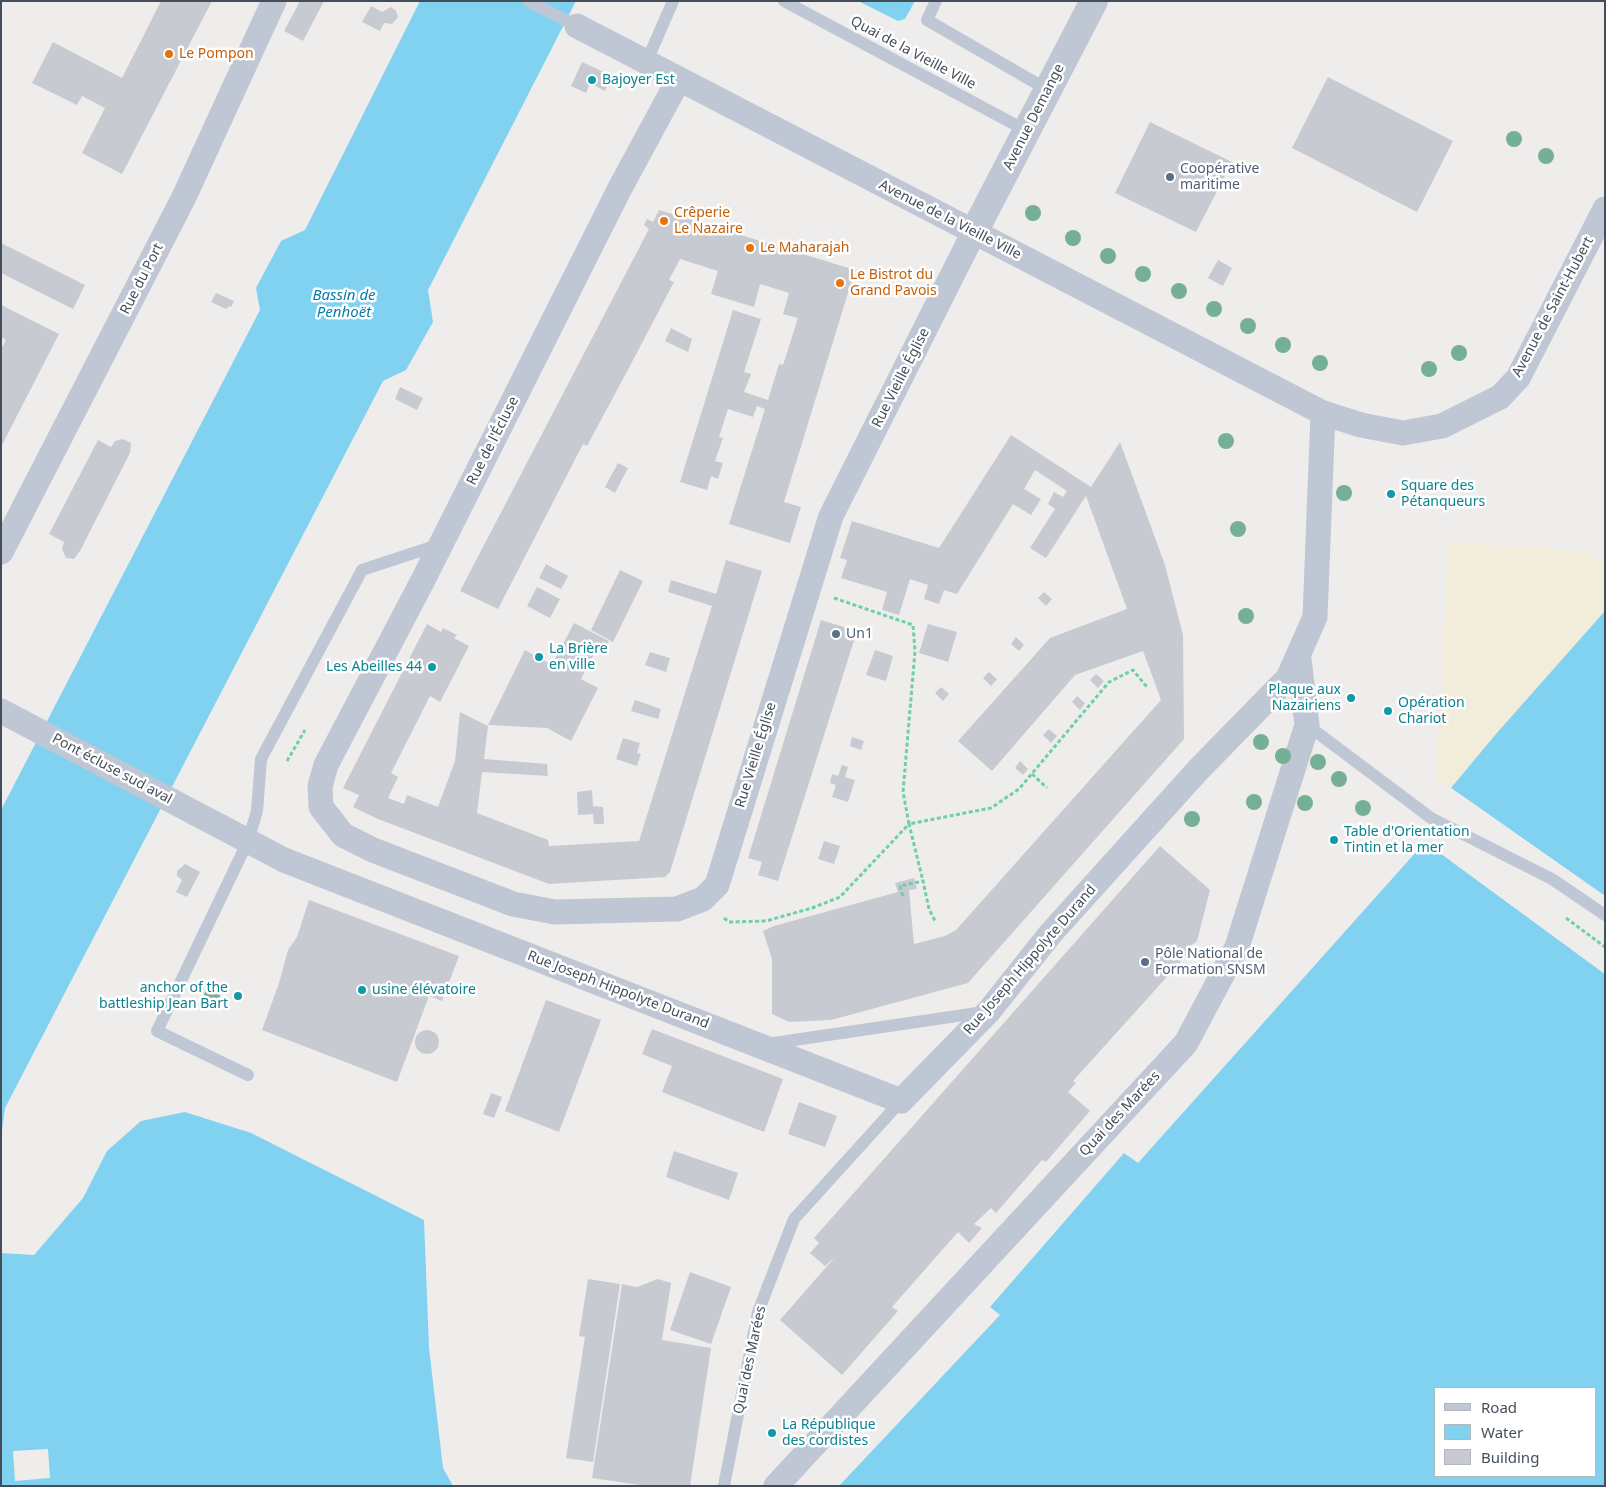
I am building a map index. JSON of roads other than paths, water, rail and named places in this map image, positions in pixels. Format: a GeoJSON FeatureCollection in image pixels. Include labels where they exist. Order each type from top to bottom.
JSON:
{"type":"FeatureCollection","features":[{"type":"Feature","properties":{"kind":"street","name":"Rue du Port"},"geometry":{"type":"LineString","coordinates":[[1,552],[184,197],[274,1]]}},
{"type":"Feature","properties":{"kind":"street","name":"Avenue Demange"},"geometry":{"type":"LineString","coordinates":[[974,232],[1094,1]]}},
{"type":"Feature","properties":{"kind":"street","name":"Avenue de la Vieille Ville"},"geometry":{"type":"LineString","coordinates":[[577,26],[1323,413]]}},
{"type":"Feature","properties":{"kind":"street","name":"Rue de l'Écluse"},"geometry":{"type":"LineString","coordinates":[[321,807],[320,786],[326,765],[441,544],[620,188],[680,80]]}},
{"type":"Feature","properties":{"kind":"street","name":"Avenue de Saint-Hubert"},"geometry":{"type":"LineString","coordinates":[[1323,413],[1361,425],[1403,432],[1442,426],[1500,397],[1518,378],[1605,209]]}},
{"type":"Feature","properties":{"kind":"street","name":"Rue Vieille Église"},"geometry":{"type":"LineString","coordinates":[[321,807],[343,835],[373,850],[513,904],[555,912],[677,909],[703,899],[717,885],[831,516],[974,232]]}},
{"type":"Feature","properties":{"kind":"street","name":"Rue Joseph Hippolyte Durand"},"geometry":{"type":"LineString","coordinates":[[223,827],[293,864],[760,1044],[901,1101],[989,1011],[1064,919],[1199,769],[1288,678],[1315,617],[1323,413]]}},
{"type":"Feature","properties":{"kind":"street","name":"Quai des Marées"},"geometry":{"type":"LineString","coordinates":[[776,1486],[1186,1043],[1237,946],[1307,725],[1298,659]]}},
{"type":"Feature","properties":{"kind":"street","name":"Pont écluse sud aval"},"geometry":{"type":"LineString","coordinates":[[1,711],[223,827]]}},
{"type":"Feature","properties":{"kind":"lane"},"geometry":{"type":"LineString","coordinates":[[528,1],[577,26]]}},
{"type":"Feature","properties":{"kind":"lane"},"geometry":{"type":"LineString","coordinates":[[646,63],[673,1]]}},
{"type":"Feature","properties":{"kind":"lane","name":"Quai de la Vieille Ville"},"geometry":{"type":"LineString","coordinates":[[784,1],[1027,131]]}},
{"type":"Feature","properties":{"kind":"lane"},"geometry":{"type":"LineString","coordinates":[[936,1],[927,20],[1048,90]]}},
{"type":"Feature","properties":{"kind":"lane"},"geometry":{"type":"LineString","coordinates":[[248,1075],[157,1032],[248,841],[257,811],[261,759],[362,570],[441,544]]}},
{"type":"Feature","properties":{"kind":"lane"},"geometry":{"type":"LineString","coordinates":[[1307,725],[1430,818],[1552,879],[1605,916]]}},
{"type":"Feature","properties":{"kind":"lane"},"geometry":{"type":"LineString","coordinates":[[760,1044],[989,1011]]}},
{"type":"Feature","properties":{"kind":"lane","name":"Quai des Marées"},"geometry":{"type":"LineString","coordinates":[[724,1486],[758,1312],[794,1219],[901,1101]]}},
{"type":"Feature","properties":{"kind":"water","name":"Bassin de Penhoët"},"geometry":{"type":"Polygon","coordinates":[[[420,1],[576,1],[428,290],[433,322],[406,370],[383,381],[5,1108],[1,1138],[1,810],[260,310],[256,288],[281,241],[305,230],[420,1]]]}},
{"type":"Feature","properties":{"kind":"water"},"geometry":{"type":"Polygon","coordinates":[[[858,1],[915,1],[905,19],[898,21],[858,1]]]}},
{"type":"Feature","properties":{"kind":"water"},"geometry":{"type":"Polygon","coordinates":[[[1605,611],[1605,896],[1451,788],[1605,611]]]}},
{"type":"Feature","properties":{"kind":"water"},"geometry":{"type":"Polygon","coordinates":[[[1425,842],[1605,974],[1605,1486],[839,1486],[1000,1315],[990,1307],[1124,1153],[1138,1163],[1425,842]]]}},
{"type":"Feature","properties":{"kind":"water"},"geometry":{"type":"Polygon","coordinates":[[[185,1112],[251,1133],[424,1220],[429,1348],[443,1468],[453,1486],[1,1486],[1,1253],[34,1255],[83,1198],[107,1151],[141,1121],[185,1112]]]}},
{"type":"Feature","properties":{"kind":"place","name":"Le Pompon"},"geometry":{"type":"Point","coordinates":[169,54]}},
{"type":"Feature","properties":{"kind":"place","name":"Bajoyer Est"},"geometry":{"type":"Point","coordinates":[592,80]}},
{"type":"Feature","properties":{"kind":"place","name":"Coopérative maritime"},"geometry":{"type":"Point","coordinates":[1170,177]}},
{"type":"Feature","properties":{"kind":"place","name":"Crêperie Le Nazaire"},"geometry":{"type":"Point","coordinates":[664,221]}},
{"type":"Feature","properties":{"kind":"place","name":"Le Maharajah"},"geometry":{"type":"Point","coordinates":[750,248]}},
{"type":"Feature","properties":{"kind":"place","name":"Le Bistrot du Grand Pavois"},"geometry":{"type":"Point","coordinates":[840,283]}},
{"type":"Feature","properties":{"kind":"place","name":"Square des Pétanqueurs"},"geometry":{"type":"Point","coordinates":[1391,494]}},
{"type":"Feature","properties":{"kind":"place","name":"Un1"},"geometry":{"type":"Point","coordinates":[836,634]}},
{"type":"Feature","properties":{"kind":"place","name":"La Brière en ville"},"geometry":{"type":"Point","coordinates":[539,657]}},
{"type":"Feature","properties":{"kind":"place","name":"Les Abeilles 44"},"geometry":{"type":"Point","coordinates":[432,667]}},
{"type":"Feature","properties":{"kind":"place","name":"Plaque aux Nazairiens"},"geometry":{"type":"Point","coordinates":[1351,698]}},
{"type":"Feature","properties":{"kind":"place","name":"Opération Chariot"},"geometry":{"type":"Point","coordinates":[1388,711]}},
{"type":"Feature","properties":{"kind":"place","name":"Table d'Orientation Tintin et la mer"},"geometry":{"type":"Point","coordinates":[1334,840]}},
{"type":"Feature","properties":{"kind":"place","name":"Pôle National de Formation SNSM"},"geometry":{"type":"Point","coordinates":[1145,962]}},
{"type":"Feature","properties":{"kind":"place","name":"usine élévatoire"},"geometry":{"type":"Point","coordinates":[362,990]}},
{"type":"Feature","properties":{"kind":"place","name":"anchor of the battleship Jean Bart"},"geometry":{"type":"Point","coordinates":[238,996]}},
{"type":"Feature","properties":{"kind":"place","name":"La République des cordistes"},"geometry":{"type":"Point","coordinates":[772,1433]}}]}
